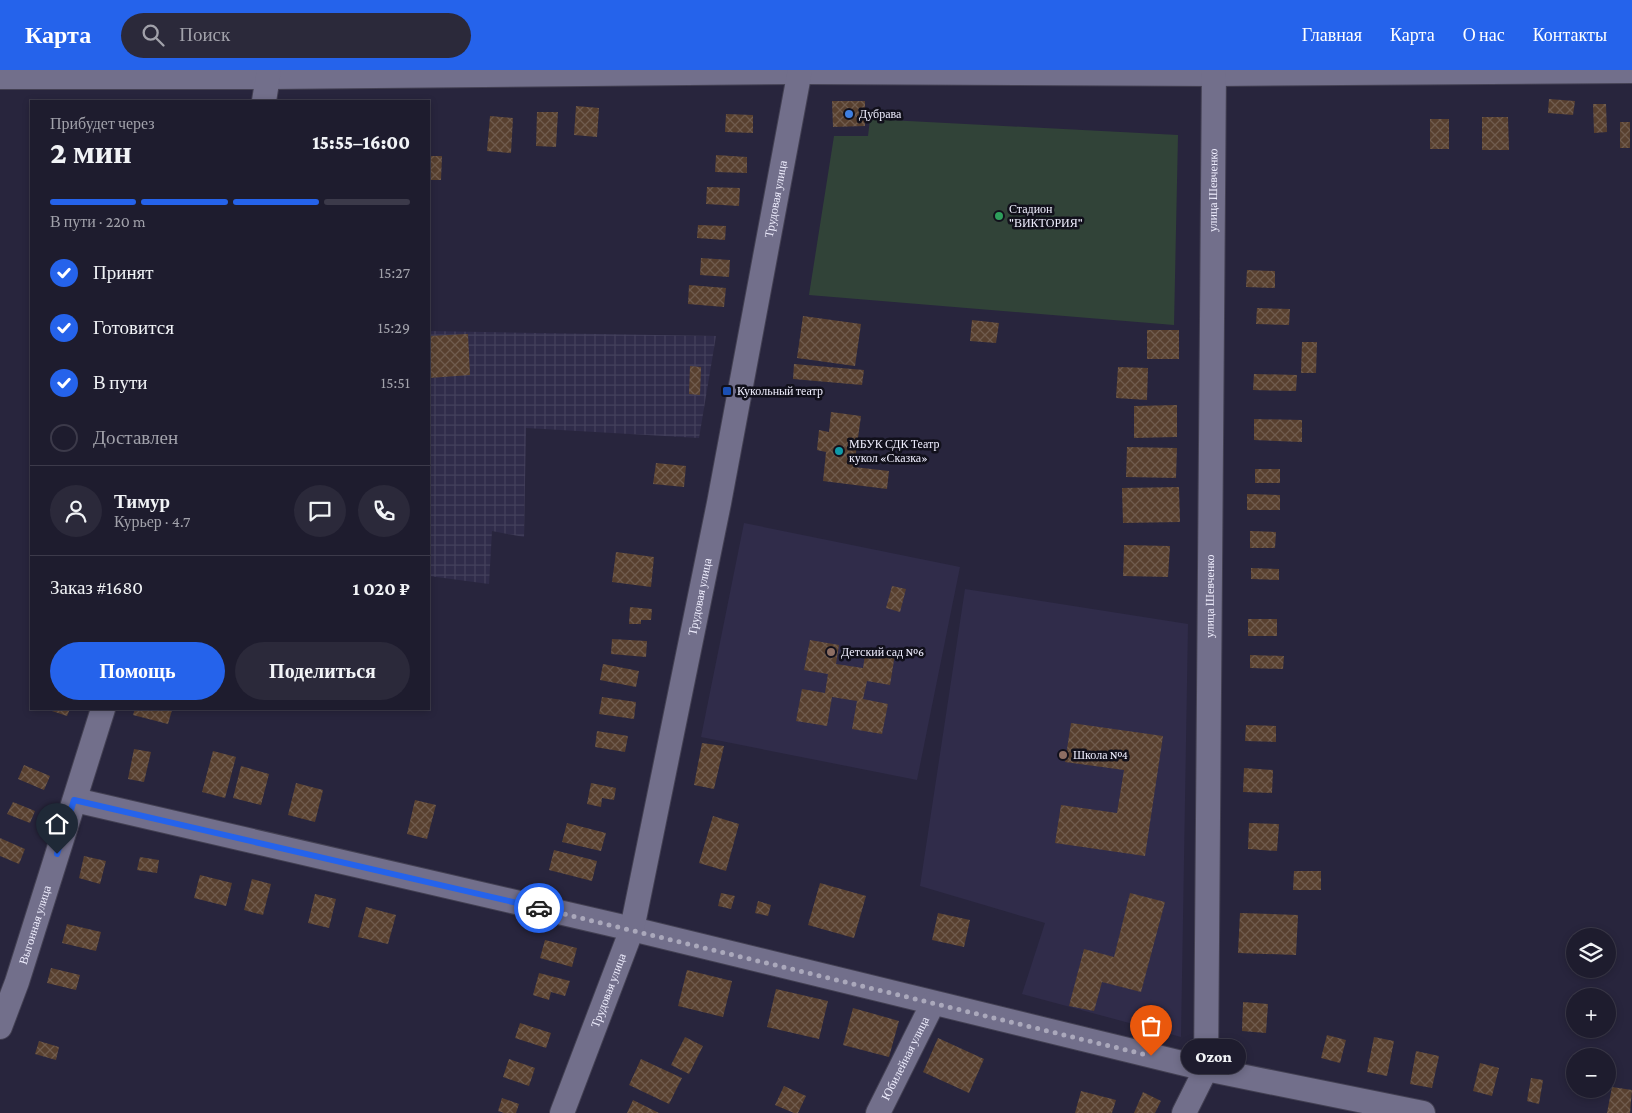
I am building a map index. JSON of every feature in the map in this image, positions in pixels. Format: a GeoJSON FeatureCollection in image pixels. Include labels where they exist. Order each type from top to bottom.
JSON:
{"type":"FeatureCollection","features":[{"type":"Feature","properties":{"kind":"street"},"geometry":{"type":"LineString","coordinates":[[0,77],[269,73],[800,71],[1632,71]]}},
{"type":"Feature","properties":{"kind":"street","name":"Трудовая улица"},"geometry":{"type":"LineString","coordinates":[[562,1113],[632,929],[719,503],[800,71]]}},
{"type":"Feature","properties":{"kind":"street","name":"улица Шевченко"},"geometry":{"type":"LineString","coordinates":[[1184,1113],[1206,1069],[1215,72]]}},
{"type":"Feature","properties":{"kind":"street"},"geometry":{"type":"LineString","coordinates":[[264,100],[269,73]]}},
{"type":"Feature","properties":{"kind":"street","name":"Выгонная улица"},"geometry":{"type":"LineString","coordinates":[[0,1028],[103,710]]}},
{"type":"Feature","properties":{"kind":"street"},"geometry":{"type":"LineString","coordinates":[[74,800],[632,929],[1206,1069],[1423,1113]]}},
{"type":"Feature","properties":{"kind":"street","name":"Юбилейная улица"},"geometry":{"type":"LineString","coordinates":[[878,1113],[933,1003]]}},
{"type":"Feature","properties":{"kind":"shaded area"},"geometry":{"type":"Polygon","coordinates":[[[430,331],[716,336],[699,438],[526,428],[524,537],[492,531],[489,584],[430,576],[430,331]]]}},
{"type":"Feature","properties":{"kind":"shaded area","name":"Детский сад №6"},"geometry":{"type":"Polygon","coordinates":[[[744,523],[960,567],[917,780],[701,737],[744,523]]]}},
{"type":"Feature","properties":{"kind":"shaded area","name":"Школа №4"},"geometry":{"type":"Polygon","coordinates":[[[965,589],[1188,624],[1181,1037],[1022,994],[1045,923],[920,886],[965,589]]]}},
{"type":"Feature","properties":{"kind":"green space","name":"Стадион \"ВИКТОРИЯ\""},"geometry":{"type":"Polygon","coordinates":[[[870,119],[1178,135],[1174,325],[809,295],[834,136],[868,136],[870,119]]]}},
{"type":"Feature","properties":{"kind":"building"},"geometry":{"type":"Polygon","coordinates":[[[1549,99],[1575,101],[1573,115],[1548,113],[1549,99]]]}},
{"type":"Feature","properties":{"kind":"building","name":"Дубрава"},"geometry":{"type":"Polygon","coordinates":[[[832,101],[865,101],[865,126],[833,127],[832,101]]]}},
{"type":"Feature","properties":{"kind":"building"},"geometry":{"type":"Polygon","coordinates":[[[1593,104],[1606,104],[1607,132],[1594,133],[1593,104]]]}},
{"type":"Feature","properties":{"kind":"building"},"geometry":{"type":"Polygon","coordinates":[[[576,106],[599,108],[597,137],[574,135],[576,106]]]}},
{"type":"Feature","properties":{"kind":"building"},"geometry":{"type":"Polygon","coordinates":[[[537,112],[558,112],[556,147],[536,146],[537,112]]]}},
{"type":"Feature","properties":{"kind":"building"},"geometry":{"type":"Polygon","coordinates":[[[726,114],[753,115],[753,133],[725,132],[726,114]]]}},
{"type":"Feature","properties":{"kind":"building"},"geometry":{"type":"Polygon","coordinates":[[[490,116],[513,118],[511,153],[487,151],[490,116]]]}},
{"type":"Feature","properties":{"kind":"building"},"geometry":{"type":"Polygon","coordinates":[[[1482,117],[1508,117],[1509,150],[1482,150],[1482,117]]]}},
{"type":"Feature","properties":{"kind":"building"},"geometry":{"type":"Polygon","coordinates":[[[1430,119],[1449,119],[1449,149],[1430,149],[1430,119]]]}},
{"type":"Feature","properties":{"kind":"building"},"geometry":{"type":"Polygon","coordinates":[[[1620,122],[1630,122],[1630,148],[1620,148],[1620,122]]]}},
{"type":"Feature","properties":{"kind":"building"},"geometry":{"type":"Polygon","coordinates":[[[716,155],[747,157],[747,173],[715,172],[716,155]]]}},
{"type":"Feature","properties":{"kind":"building"},"geometry":{"type":"Polygon","coordinates":[[[430,156],[442,156],[441,180],[430,180],[430,156]]]}},
{"type":"Feature","properties":{"kind":"building"},"geometry":{"type":"Polygon","coordinates":[[[707,187],[740,188],[739,206],[706,204],[707,187]]]}},
{"type":"Feature","properties":{"kind":"building"},"geometry":{"type":"Polygon","coordinates":[[[698,225],[726,226],[725,240],[697,238],[698,225]]]}},
{"type":"Feature","properties":{"kind":"building"},"geometry":{"type":"Polygon","coordinates":[[[701,258],[730,260],[729,277],[700,275],[701,258]]]}},
{"type":"Feature","properties":{"kind":"building"},"geometry":{"type":"Polygon","coordinates":[[[1247,270],[1275,271],[1275,288],[1246,287],[1247,270]]]}},
{"type":"Feature","properties":{"kind":"building"},"geometry":{"type":"Polygon","coordinates":[[[689,285],[726,288],[724,307],[688,304],[689,285]]]}},
{"type":"Feature","properties":{"kind":"building"},"geometry":{"type":"Polygon","coordinates":[[[1257,308],[1290,309],[1289,325],[1256,324],[1257,308]]]}},
{"type":"Feature","properties":{"kind":"building"},"geometry":{"type":"Polygon","coordinates":[[[803,316],[861,324],[855,366],[797,358],[803,316]]]}},
{"type":"Feature","properties":{"kind":"building"},"geometry":{"type":"Polygon","coordinates":[[[972,320],[999,323],[996,343],[970,341],[972,320]]]}},
{"type":"Feature","properties":{"kind":"building"},"geometry":{"type":"Polygon","coordinates":[[[1147,330],[1179,330],[1179,359],[1147,359],[1147,330]]]}},
{"type":"Feature","properties":{"kind":"building"},"geometry":{"type":"Polygon","coordinates":[[[468,334],[470,375],[430,378],[430,336],[468,334]]]}},
{"type":"Feature","properties":{"kind":"building"},"geometry":{"type":"Polygon","coordinates":[[[1302,342],[1317,342],[1316,373],[1301,373],[1302,342]]]}},
{"type":"Feature","properties":{"kind":"building"},"geometry":{"type":"Polygon","coordinates":[[[794,364],[864,370],[862,385],[793,379],[794,364]]]}},
{"type":"Feature","properties":{"kind":"building"},"geometry":{"type":"Polygon","coordinates":[[[690,366],[701,367],[700,395],[689,394],[690,366]]]}},
{"type":"Feature","properties":{"kind":"building"},"geometry":{"type":"Polygon","coordinates":[[[1118,367],[1148,368],[1147,400],[1116,398],[1118,367]]]}},
{"type":"Feature","properties":{"kind":"building"},"geometry":{"type":"Polygon","coordinates":[[[1254,374],[1297,375],[1296,391],[1253,390],[1254,374]]]}},
{"type":"Feature","properties":{"kind":"building"},"geometry":{"type":"Polygon","coordinates":[[[1177,405],[1177,437],[1134,438],[1134,406],[1177,405]]]}},
{"type":"Feature","properties":{"kind":"building","name":"МБУК СДК Театр кукол «Сказка»"},"geometry":{"type":"Polygon","coordinates":[[[831,412],[861,416],[854,467],[889,471],[887,489],[823,481],[826,452],[817,450],[819,430],[829,432],[831,412]]]}},
{"type":"Feature","properties":{"kind":"building"},"geometry":{"type":"Polygon","coordinates":[[[1254,419],[1302,420],[1302,442],[1254,440],[1254,419]]]}},
{"type":"Feature","properties":{"kind":"building"},"geometry":{"type":"Polygon","coordinates":[[[1127,447],[1177,448],[1176,478],[1126,477],[1127,447]]]}},
{"type":"Feature","properties":{"kind":"building"},"geometry":{"type":"Polygon","coordinates":[[[656,463],[686,466],[684,487],[653,484],[656,463]]]}},
{"type":"Feature","properties":{"kind":"building"},"geometry":{"type":"Polygon","coordinates":[[[1255,469],[1280,469],[1280,483],[1255,483],[1255,469]]]}},
{"type":"Feature","properties":{"kind":"building"},"geometry":{"type":"Polygon","coordinates":[[[1179,487],[1180,522],[1123,523],[1122,488],[1179,487]]]}},
{"type":"Feature","properties":{"kind":"building"},"geometry":{"type":"Polygon","coordinates":[[[1247,494],[1280,495],[1280,510],[1247,510],[1247,494]]]}},
{"type":"Feature","properties":{"kind":"building"},"geometry":{"type":"Polygon","coordinates":[[[1250,531],[1276,532],[1275,548],[1250,548],[1250,531]]]}},
{"type":"Feature","properties":{"kind":"building"},"geometry":{"type":"Polygon","coordinates":[[[1124,545],[1170,546],[1168,577],[1123,576],[1124,545]]]}},
{"type":"Feature","properties":{"kind":"building"},"geometry":{"type":"Polygon","coordinates":[[[616,552],[654,557],[651,587],[612,582],[616,552]]]}},
{"type":"Feature","properties":{"kind":"building"},"geometry":{"type":"Polygon","coordinates":[[[1251,568],[1279,569],[1279,580],[1251,579],[1251,568]]]}},
{"type":"Feature","properties":{"kind":"building"},"geometry":{"type":"Polygon","coordinates":[[[892,586],[906,589],[900,612],[886,608],[892,586]]]}},
{"type":"Feature","properties":{"kind":"building"},"geometry":{"type":"Polygon","coordinates":[[[630,607],[652,609],[651,620],[641,620],[641,624],[629,624],[630,607]]]}},
{"type":"Feature","properties":{"kind":"building"},"geometry":{"type":"Polygon","coordinates":[[[1248,619],[1277,619],[1277,636],[1248,636],[1248,619]]]}},
{"type":"Feature","properties":{"kind":"building"},"geometry":{"type":"Polygon","coordinates":[[[612,639],[647,641],[646,657],[611,654],[612,639]]]}},
{"type":"Feature","properties":{"kind":"building"},"geometry":{"type":"Polygon","coordinates":[[[810,640],[839,645],[836,664],[863,668],[866,649],[895,654],[890,685],[867,681],[863,699],[888,704],[882,734],[852,729],[857,701],[832,697],[827,726],[796,721],[802,689],[825,693],[828,674],[804,670],[810,640]]]}},
{"type":"Feature","properties":{"kind":"building"},"geometry":{"type":"Polygon","coordinates":[[[1250,655],[1284,656],[1283,669],[1250,668],[1250,655]]]}},
{"type":"Feature","properties":{"kind":"building"},"geometry":{"type":"Polygon","coordinates":[[[603,664],[639,671],[636,687],[600,680],[603,664]]]}},
{"type":"Feature","properties":{"kind":"building"},"geometry":{"type":"Polygon","coordinates":[[[602,697],[636,702],[634,719],[599,714],[602,697]]]}},
{"type":"Feature","properties":{"kind":"building"},"geometry":{"type":"Polygon","coordinates":[[[49,710],[70,710],[67,716],[49,710]]]}},
{"type":"Feature","properties":{"kind":"building"},"geometry":{"type":"Polygon","coordinates":[[[135,710],[172,710],[168,724],[133,715],[135,710]]]}},
{"type":"Feature","properties":{"kind":"building"},"geometry":{"type":"Polygon","coordinates":[[[1071,723],[1163,736],[1145,856],[1055,843],[1061,805],[1117,813],[1124,770],[1065,762],[1071,723]]]}},
{"type":"Feature","properties":{"kind":"building"},"geometry":{"type":"Polygon","coordinates":[[[1246,725],[1276,726],[1276,742],[1245,741],[1246,725]]]}},
{"type":"Feature","properties":{"kind":"building"},"geometry":{"type":"Polygon","coordinates":[[[597,731],[628,736],[625,752],[595,747],[597,731]]]}},
{"type":"Feature","properties":{"kind":"building"},"geometry":{"type":"Polygon","coordinates":[[[702,743],[724,746],[714,789],[694,785],[702,743]]]}},
{"type":"Feature","properties":{"kind":"building"},"geometry":{"type":"Polygon","coordinates":[[[134,749],[151,752],[144,782],[128,779],[134,749]]]}},
{"type":"Feature","properties":{"kind":"building"},"geometry":{"type":"Polygon","coordinates":[[[213,751],[236,757],[225,798],[202,792],[213,751]]]}},
{"type":"Feature","properties":{"kind":"building"},"geometry":{"type":"Polygon","coordinates":[[[24,765],[50,776],[44,790],[18,779],[24,765]]]}},
{"type":"Feature","properties":{"kind":"building"},"geometry":{"type":"Polygon","coordinates":[[[241,766],[269,774],[261,805],[233,798],[241,766]]]}},
{"type":"Feature","properties":{"kind":"building"},"geometry":{"type":"Polygon","coordinates":[[[1244,768],[1273,770],[1272,793],[1243,792],[1244,768]]]}},
{"type":"Feature","properties":{"kind":"building"},"geometry":{"type":"Polygon","coordinates":[[[296,783],[323,790],[315,822],[288,815],[296,783]]]}},
{"type":"Feature","properties":{"kind":"building"},"geometry":{"type":"Polygon","coordinates":[[[591,783],[616,788],[614,800],[602,798],[601,807],[587,804],[591,783]]]}},
{"type":"Feature","properties":{"kind":"building"},"geometry":{"type":"Polygon","coordinates":[[[415,800],[436,805],[427,839],[407,834],[415,800]]]}},
{"type":"Feature","properties":{"kind":"building"},"geometry":{"type":"Polygon","coordinates":[[[13,802],[35,811],[30,823],[7,814],[13,802]]]}},
{"type":"Feature","properties":{"kind":"building"},"geometry":{"type":"Polygon","coordinates":[[[713,816],[739,824],[726,871],[699,863],[713,816]]]}},
{"type":"Feature","properties":{"kind":"building"},"geometry":{"type":"Polygon","coordinates":[[[567,823],[606,833],[601,851],[562,842],[567,823]]]}},
{"type":"Feature","properties":{"kind":"building"},"geometry":{"type":"Polygon","coordinates":[[[1249,823],[1279,824],[1277,851],[1248,849],[1249,823]]]}},
{"type":"Feature","properties":{"kind":"building"},"geometry":{"type":"Polygon","coordinates":[[[0,838],[25,849],[19,864],[0,856],[0,838]]]}},
{"type":"Feature","properties":{"kind":"building"},"geometry":{"type":"Polygon","coordinates":[[[554,850],[597,861],[592,881],[549,870],[554,850]]]}},
{"type":"Feature","properties":{"kind":"building"},"geometry":{"type":"Polygon","coordinates":[[[84,856],[106,861],[100,884],[79,878],[84,856]]]}},
{"type":"Feature","properties":{"kind":"building"},"geometry":{"type":"Polygon","coordinates":[[[140,857],[159,860],[157,873],[137,870],[140,857]]]}},
{"type":"Feature","properties":{"kind":"building"},"geometry":{"type":"Polygon","coordinates":[[[1294,871],[1321,871],[1321,890],[1293,890],[1294,871]]]}},
{"type":"Feature","properties":{"kind":"building"},"geometry":{"type":"Polygon","coordinates":[[[200,875],[232,883],[226,906],[194,898],[200,875]]]}},
{"type":"Feature","properties":{"kind":"building"},"geometry":{"type":"Polygon","coordinates":[[[252,879],[271,884],[263,915],[244,910],[252,879]]]}},
{"type":"Feature","properties":{"kind":"building"},"geometry":{"type":"Polygon","coordinates":[[[820,883],[866,896],[854,938],[808,925],[820,883]]]}},
{"type":"Feature","properties":{"kind":"building"},"geometry":{"type":"Polygon","coordinates":[[[721,893],[735,896],[731,909],[718,906],[721,893]]]}},
{"type":"Feature","properties":{"kind":"building"},"geometry":{"type":"Polygon","coordinates":[[[1130,893],[1165,902],[1141,992],[1102,982],[1094,1011],[1069,1006],[1084,949],[1114,957],[1130,893]]]}},
{"type":"Feature","properties":{"kind":"building"},"geometry":{"type":"Polygon","coordinates":[[[315,894],[336,899],[329,928],[308,923],[315,894]]]}},
{"type":"Feature","properties":{"kind":"building"},"geometry":{"type":"Polygon","coordinates":[[[758,901],[771,905],[768,916],[755,913],[758,901]]]}},
{"type":"Feature","properties":{"kind":"building"},"geometry":{"type":"Polygon","coordinates":[[[366,907],[396,915],[388,944],[358,937],[366,907]]]}},
{"type":"Feature","properties":{"kind":"building"},"geometry":{"type":"Polygon","coordinates":[[[938,913],[970,920],[964,947],[932,940],[938,913]]]}},
{"type":"Feature","properties":{"kind":"building"},"geometry":{"type":"Polygon","coordinates":[[[1240,913],[1298,915],[1296,955],[1238,953],[1240,913]]]}},
{"type":"Feature","properties":{"kind":"building"},"geometry":{"type":"Polygon","coordinates":[[[67,924],[101,932],[96,951],[62,943],[67,924]]]}},
{"type":"Feature","properties":{"kind":"building"},"geometry":{"type":"Polygon","coordinates":[[[545,940],[577,948],[572,967],[540,958],[545,940]]]}},
{"type":"Feature","properties":{"kind":"building"},"geometry":{"type":"Polygon","coordinates":[[[51,968],[80,975],[76,990],[47,983],[51,968]]]}},
{"type":"Feature","properties":{"kind":"building"},"geometry":{"type":"Polygon","coordinates":[[[687,970],[732,981],[723,1017],[678,1006],[687,970]]]}},
{"type":"Feature","properties":{"kind":"building"},"geometry":{"type":"Polygon","coordinates":[[[539,973],[570,981],[565,996],[551,992],[549,1000],[533,995],[539,973]]]}},
{"type":"Feature","properties":{"kind":"building"},"geometry":{"type":"Polygon","coordinates":[[[776,989],[828,1001],[819,1039],[767,1027],[776,989]]]}},
{"type":"Feature","properties":{"kind":"building"},"geometry":{"type":"Polygon","coordinates":[[[1243,1002],[1268,1004],[1266,1033],[1242,1031],[1243,1002]]]}},
{"type":"Feature","properties":{"kind":"building"},"geometry":{"type":"Polygon","coordinates":[[[853,1008],[899,1021],[889,1057],[843,1045],[853,1008]]]}},
{"type":"Feature","properties":{"kind":"building"},"geometry":{"type":"Polygon","coordinates":[[[520,1023],[551,1033],[546,1048],[515,1038],[520,1023]]]}},
{"type":"Feature","properties":{"kind":"building"},"geometry":{"type":"Polygon","coordinates":[[[1327,1035],[1346,1040],[1340,1063],[1321,1058],[1327,1035]]]}},
{"type":"Feature","properties":{"kind":"building"},"geometry":{"type":"Polygon","coordinates":[[[685,1037],[703,1046],[689,1074],[671,1065],[685,1037]]]}},
{"type":"Feature","properties":{"kind":"building"},"geometry":{"type":"Polygon","coordinates":[[[1374,1037],[1394,1041],[1387,1076],[1367,1072],[1374,1037]]]}},
{"type":"Feature","properties":{"kind":"building"},"geometry":{"type":"Polygon","coordinates":[[[938,1038],[984,1059],[969,1093],[923,1072],[938,1038]]]}},
{"type":"Feature","properties":{"kind":"building"},"geometry":{"type":"Polygon","coordinates":[[[39,1041],[59,1047],[56,1060],[35,1054],[39,1041]]]}},
{"type":"Feature","properties":{"kind":"building"},"geometry":{"type":"Polygon","coordinates":[[[1416,1051],[1439,1056],[1432,1088],[1410,1084],[1416,1051]]]}},
{"type":"Feature","properties":{"kind":"building"},"geometry":{"type":"Polygon","coordinates":[[[509,1059],[535,1068],[529,1086],[503,1077],[509,1059]]]}},
{"type":"Feature","properties":{"kind":"building"},"geometry":{"type":"Polygon","coordinates":[[[641,1059],[682,1078],[669,1104],[629,1085],[641,1059]]]}},
{"type":"Feature","properties":{"kind":"building"},"geometry":{"type":"Polygon","coordinates":[[[1480,1063],[1499,1068],[1492,1096],[1473,1091],[1480,1063]]]}},
{"type":"Feature","properties":{"kind":"building"},"geometry":{"type":"Polygon","coordinates":[[[1531,1078],[1543,1080],[1539,1104],[1527,1101],[1531,1078]]]}},
{"type":"Feature","properties":{"kind":"building"},"geometry":{"type":"Polygon","coordinates":[[[784,1086],[806,1096],[798,1113],[775,1105],[784,1086]]]}},
{"type":"Feature","properties":{"kind":"building"},"geometry":{"type":"Polygon","coordinates":[[[1616,1088],[1632,1090],[1630,1113],[1607,1113],[1610,1098],[1616,1098],[1616,1088]]]}},
{"type":"Feature","properties":{"kind":"building"},"geometry":{"type":"Polygon","coordinates":[[[1081,1091],[1116,1100],[1112,1113],[1075,1113],[1081,1091]]]}},
{"type":"Feature","properties":{"kind":"building"},"geometry":{"type":"Polygon","coordinates":[[[1143,1092],[1161,1101],[1155,1113],[1134,1113],[1143,1092]]]}},
{"type":"Feature","properties":{"kind":"building"},"geometry":{"type":"Polygon","coordinates":[[[502,1098],[519,1104],[516,1113],[498,1111],[502,1098]]]}},
{"type":"Feature","properties":{"kind":"building"},"geometry":{"type":"Polygon","coordinates":[[[633,1100],[659,1113],[627,1113],[633,1100]]]}},
{"type":"Feature","properties":{"kind":"way so far"},"geometry":{"type":"LineString","coordinates":[[539,908],[1151,1056]]}},
{"type":"Feature","properties":{"kind":"place","name":"Дубрава"},"geometry":{"type":"Point","coordinates":[849,114]}},
{"type":"Feature","properties":{"kind":"place","name":"Стадион \"ВИКТОРИЯ\""},"geometry":{"type":"Point","coordinates":[999,216]}},
{"type":"Feature","properties":{"kind":"place","name":"Кукольный театр"},"geometry":{"type":"Point","coordinates":[727,391]}},
{"type":"Feature","properties":{"kind":"place","name":"МБУК СДК Театр кукол «Сказка»"},"geometry":{"type":"Point","coordinates":[839,451]}},
{"type":"Feature","properties":{"kind":"place","name":"Детский сад №6"},"geometry":{"type":"Point","coordinates":[831,652]}},
{"type":"Feature","properties":{"kind":"place","name":"Школа №4"},"geometry":{"type":"Point","coordinates":[1063,755]}},
{"type":"Feature","properties":{"kind":"place","name":"Ozon"},"geometry":{"type":"Point","coordinates":[1151,1056]}},
{"type":"Feature","properties":{"kind":"route"},"geometry":{"type":"LineString","coordinates":[[57,854],[74,800],[539,908]]}}]}
